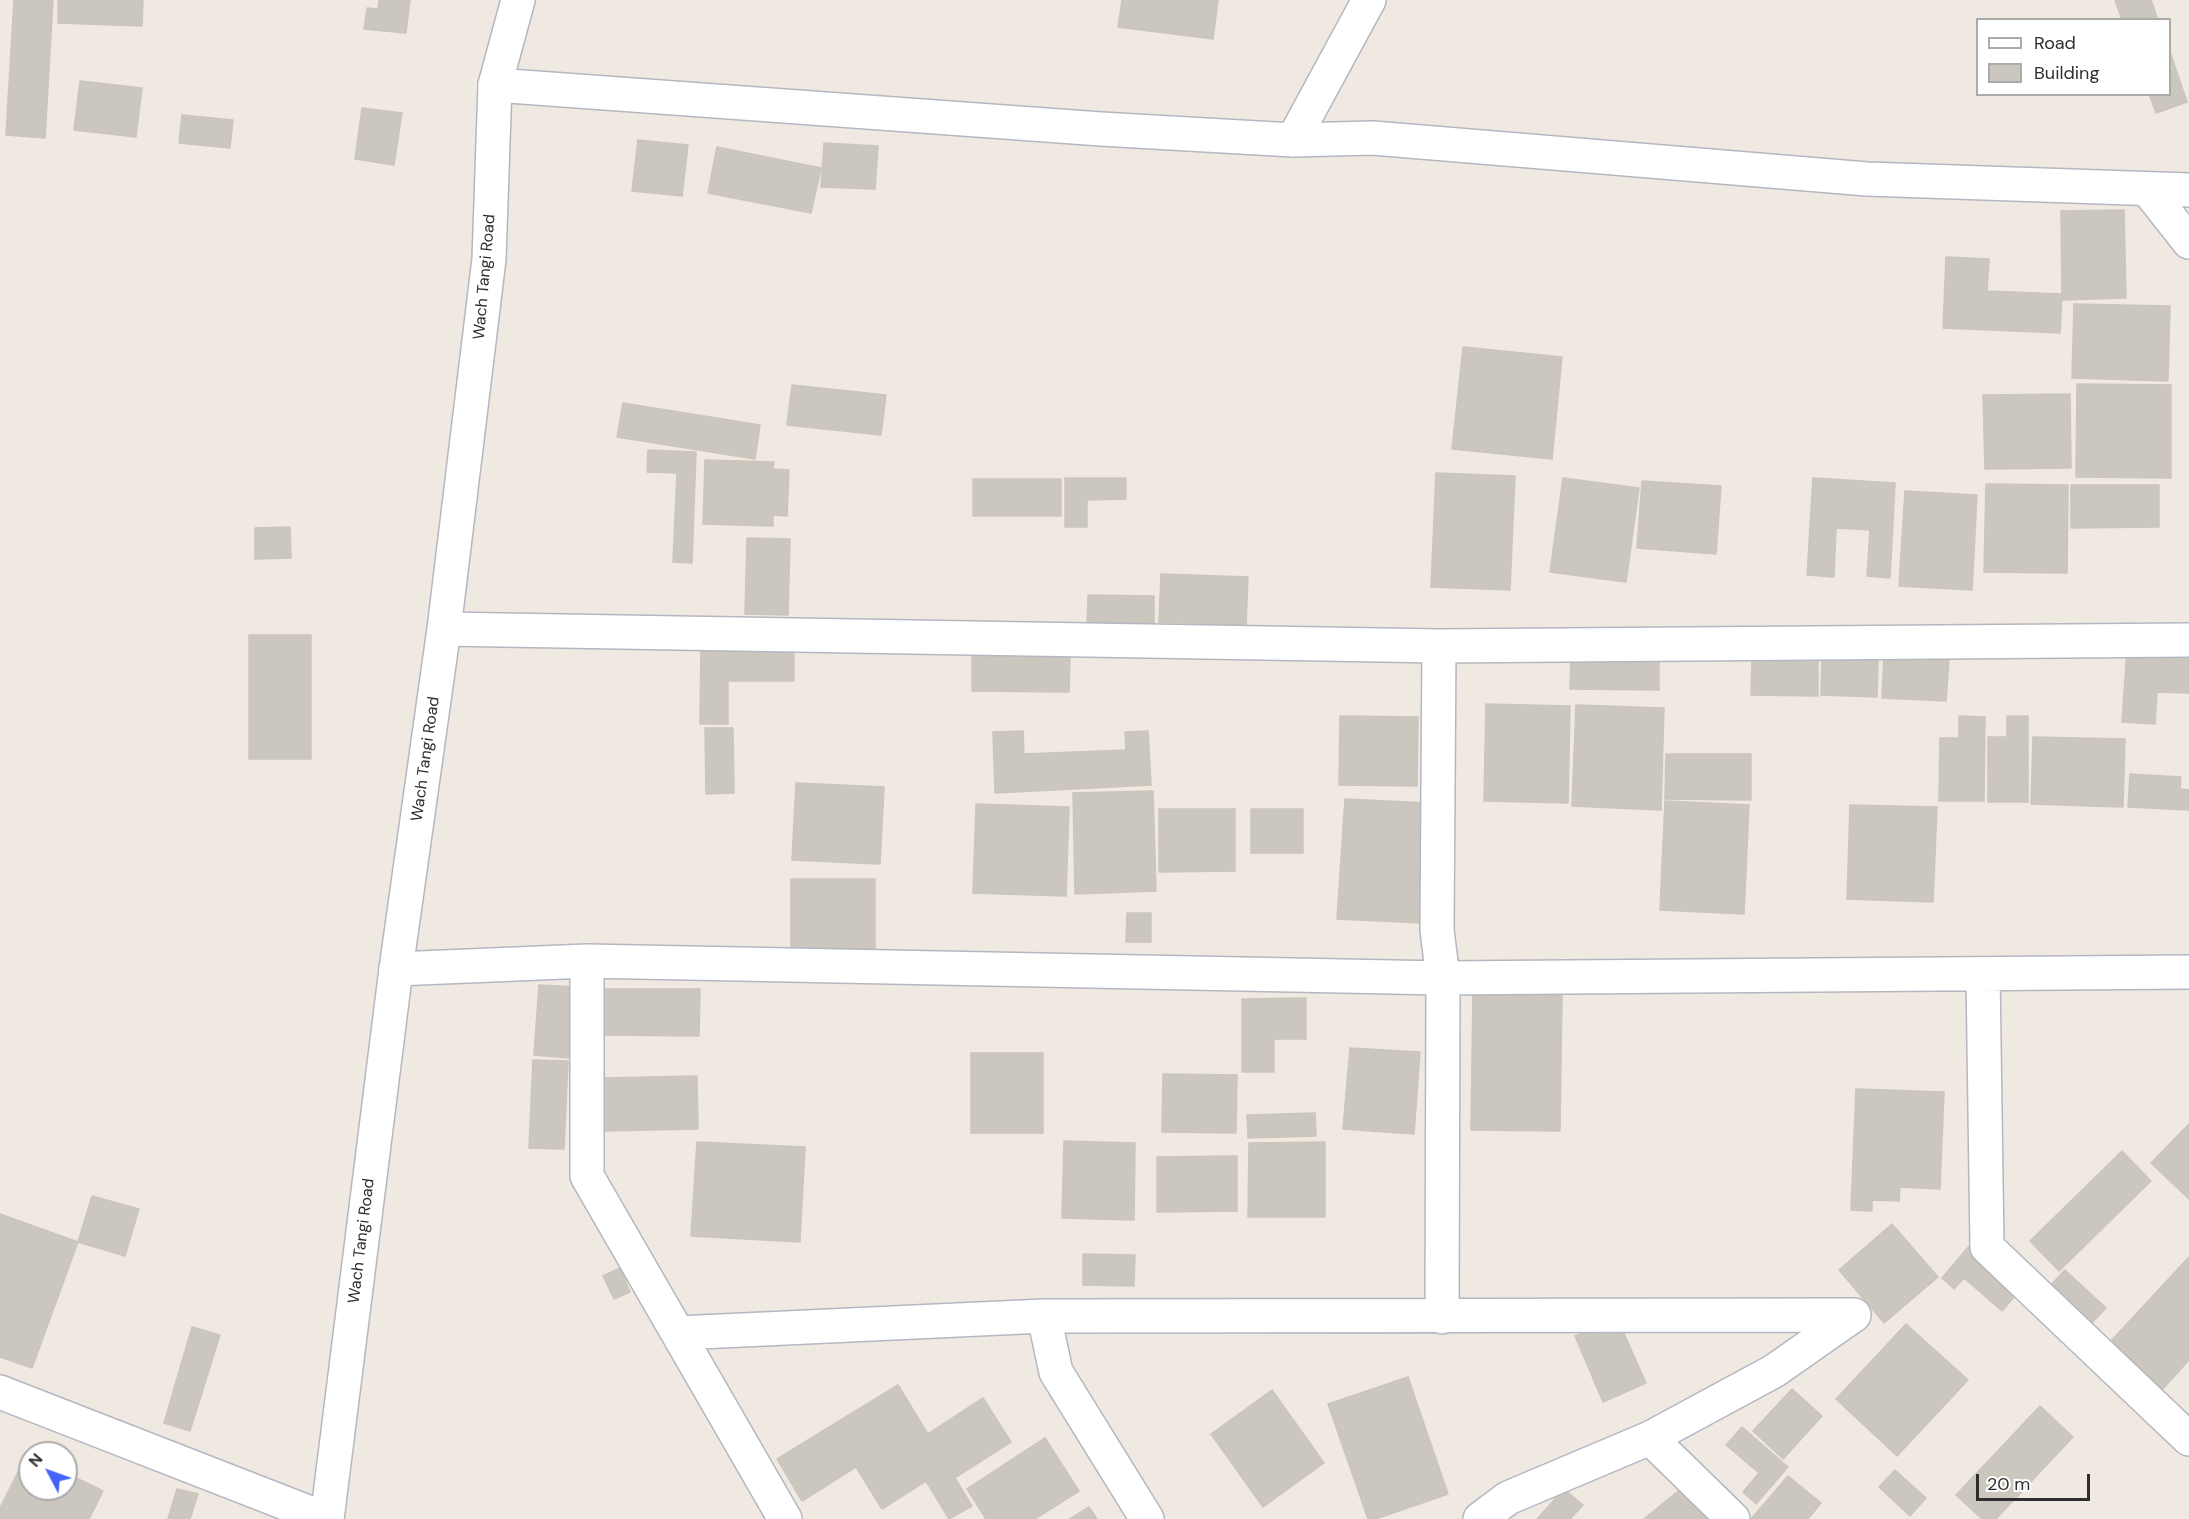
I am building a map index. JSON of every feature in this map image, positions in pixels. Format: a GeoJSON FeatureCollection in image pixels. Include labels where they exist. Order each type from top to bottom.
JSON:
{"type":"FeatureCollection","features":[{"type":"Feature","properties":{"kind":"street","name":"Wach Tangi Road"},"geometry":{"type":"LineString","coordinates":[[326,1519],[396,969],[444,629],[489,259],[495,85],[518,0]]}},
{"type":"Feature","properties":{"kind":"street"},"geometry":{"type":"LineString","coordinates":[[1293,140],[1370,0]]}},
{"type":"Feature","properties":{"kind":"street"},"geometry":{"type":"LineString","coordinates":[[495,85],[1089,128],[1293,140],[1373,138],[1868,179],[2189,190]]}},
{"type":"Feature","properties":{"kind":"street"},"geometry":{"type":"LineString","coordinates":[[2148,190],[2189,242]]}},
{"type":"Feature","properties":{"kind":"street"},"geometry":{"type":"LineString","coordinates":[[444,629],[1439,646],[2189,640]]}},
{"type":"Feature","properties":{"kind":"street"},"geometry":{"type":"LineString","coordinates":[[1439,646],[1437,930],[1443,978],[1442,1317]]}},
{"type":"Feature","properties":{"kind":"street"},"geometry":{"type":"LineString","coordinates":[[396,969],[586,961],[1443,978],[2189,972]]}},
{"type":"Feature","properties":{"kind":"street"},"geometry":{"type":"LineString","coordinates":[[586,961],[587,1176],[785,1519]]}},
{"type":"Feature","properties":{"kind":"street"},"geometry":{"type":"LineString","coordinates":[[1983,974],[1987,1247],[2189,1439]]}},
{"type":"Feature","properties":{"kind":"street"},"geometry":{"type":"LineString","coordinates":[[678,1333],[1044,1316],[1854,1315],[1774,1371],[1650,1438],[1508,1498],[1480,1519]]}},
{"type":"Feature","properties":{"kind":"street"},"geometry":{"type":"LineString","coordinates":[[1044,1316],[1056,1372],[1147,1519]]}},
{"type":"Feature","properties":{"kind":"street"},"geometry":{"type":"LineString","coordinates":[[0,1392],[326,1519]]}},
{"type":"Feature","properties":{"kind":"street"},"geometry":{"type":"LineString","coordinates":[[1650,1438],[1733,1519]]}},
{"type":"Feature","properties":{"kind":"building"},"geometry":{"type":"Polygon","coordinates":[[[14,0],[53,0],[45,138],[6,135],[14,0]]]}},
{"type":"Feature","properties":{"kind":"building"},"geometry":{"type":"Polygon","coordinates":[[[58,0],[143,0],[142,26],[58,23],[58,0]]]}},
{"type":"Feature","properties":{"kind":"building"},"geometry":{"type":"Polygon","coordinates":[[[379,0],[410,0],[406,33],[364,29],[367,8],[378,9],[379,0]]]}},
{"type":"Feature","properties":{"kind":"building"},"geometry":{"type":"Polygon","coordinates":[[[1122,0],[1218,0],[1213,39],[1118,27],[1122,0]]]}},
{"type":"Feature","properties":{"kind":"building"},"geometry":{"type":"Polygon","coordinates":[[[2115,0],[2151,0],[2157,18],[2121,18],[2115,0]]]}},
{"type":"Feature","properties":{"kind":"building"},"geometry":{"type":"Polygon","coordinates":[[[2171,55],[2187,102],[2156,113],[2150,96],[2171,96],[2171,55]]]}},
{"type":"Feature","properties":{"kind":"building"},"geometry":{"type":"Polygon","coordinates":[[[80,81],[142,88],[136,137],[74,130],[80,81]]]}},
{"type":"Feature","properties":{"kind":"building"},"geometry":{"type":"Polygon","coordinates":[[[362,108],[402,113],[394,165],[355,159],[362,108]]]}},
{"type":"Feature","properties":{"kind":"building"},"geometry":{"type":"Polygon","coordinates":[[[182,115],[233,120],[230,148],[179,143],[182,115]]]}},
{"type":"Feature","properties":{"kind":"building"},"geometry":{"type":"Polygon","coordinates":[[[638,140],[688,145],[682,196],[632,191],[638,140]]]}},
{"type":"Feature","properties":{"kind":"building"},"geometry":{"type":"Polygon","coordinates":[[[824,143],[878,146],[875,189],[821,187],[824,143]]]}},
{"type":"Feature","properties":{"kind":"building"},"geometry":{"type":"Polygon","coordinates":[[[717,147],[821,168],[811,213],[708,193],[717,147]]]}},
{"type":"Feature","properties":{"kind":"building"},"geometry":{"type":"Polygon","coordinates":[[[2124,210],[2126,298],[2062,300],[2061,211],[2124,210]]]}},
{"type":"Feature","properties":{"kind":"building"},"geometry":{"type":"Polygon","coordinates":[[[1946,257],[1989,259],[1987,291],[2062,294],[2060,333],[1943,328],[1946,257]]]}},
{"type":"Feature","properties":{"kind":"building"},"geometry":{"type":"Polygon","coordinates":[[[2074,304],[2170,306],[2168,381],[2072,378],[2074,304]]]}},
{"type":"Feature","properties":{"kind":"building"},"geometry":{"type":"Polygon","coordinates":[[[1463,347],[1562,357],[1552,459],[1452,449],[1463,347]]]}},
{"type":"Feature","properties":{"kind":"building"},"geometry":{"type":"Polygon","coordinates":[[[2077,384],[2171,385],[2171,478],[2076,477],[2077,384]]]}},
{"type":"Feature","properties":{"kind":"building"},"geometry":{"type":"Polygon","coordinates":[[[792,385],[886,395],[881,435],[787,425],[792,385]]]}},
{"type":"Feature","properties":{"kind":"building"},"geometry":{"type":"Polygon","coordinates":[[[2070,394],[2071,468],[1985,469],[1983,395],[2070,394]]]}},
{"type":"Feature","properties":{"kind":"building"},"geometry":{"type":"Polygon","coordinates":[[[623,403],[760,425],[755,459],[617,437],[623,403]]]}},
{"type":"Feature","properties":{"kind":"building"},"geometry":{"type":"Polygon","coordinates":[[[648,450],[696,452],[692,563],[673,562],[677,473],[647,472],[648,450]]]}},
{"type":"Feature","properties":{"kind":"building"},"geometry":{"type":"Polygon","coordinates":[[[705,460],[774,462],[773,469],[789,470],[787,516],[773,515],[773,526],[703,524],[705,460]]]}},
{"type":"Feature","properties":{"kind":"building"},"geometry":{"type":"Polygon","coordinates":[[[1436,473],[1515,476],[1510,590],[1431,587],[1436,473]]]}},
{"type":"Feature","properties":{"kind":"building"},"geometry":{"type":"Polygon","coordinates":[[[1065,478],[1126,478],[1126,499],[1087,500],[1087,527],[1065,527],[1065,478]]]}},
{"type":"Feature","properties":{"kind":"building"},"geometry":{"type":"Polygon","coordinates":[[[1563,478],[1639,488],[1626,582],[1550,572],[1563,478]]]}},
{"type":"Feature","properties":{"kind":"building"},"geometry":{"type":"Polygon","coordinates":[[[1813,478],[1895,483],[1890,578],[1867,576],[1870,530],[1836,528],[1834,577],[1807,575],[1813,478]]]}},
{"type":"Feature","properties":{"kind":"building"},"geometry":{"type":"Polygon","coordinates":[[[973,479],[1061,479],[1061,516],[973,516],[973,479]]]}},
{"type":"Feature","properties":{"kind":"building"},"geometry":{"type":"Polygon","coordinates":[[[1642,481],[1721,486],[1716,554],[1637,548],[1642,481]]]}},
{"type":"Feature","properties":{"kind":"building"},"geometry":{"type":"Polygon","coordinates":[[[1986,484],[2068,485],[2067,573],[1984,572],[1986,484]]]}},
{"type":"Feature","properties":{"kind":"building"},"geometry":{"type":"Polygon","coordinates":[[[2071,485],[2159,485],[2159,527],[2071,528],[2071,485]]]}},
{"type":"Feature","properties":{"kind":"building"},"geometry":{"type":"Polygon","coordinates":[[[1905,491],[1977,495],[1972,590],[1899,586],[1905,491]]]}},
{"type":"Feature","properties":{"kind":"building"},"geometry":{"type":"Polygon","coordinates":[[[290,527],[291,558],[255,559],[255,528],[290,527]]]}},
{"type":"Feature","properties":{"kind":"building"},"geometry":{"type":"Polygon","coordinates":[[[747,538],[790,539],[788,615],[745,614],[747,538]]]}},
{"type":"Feature","properties":{"kind":"building"},"geometry":{"type":"Polygon","coordinates":[[[1161,574],[1248,577],[1246,625],[1159,622],[1161,574]]]}},
{"type":"Feature","properties":{"kind":"building"},"geometry":{"type":"Polygon","coordinates":[[[1088,595],[1154,596],[1154,623],[1087,623],[1088,595]]]}},
{"type":"Feature","properties":{"kind":"building"},"geometry":{"type":"Polygon","coordinates":[[[249,635],[311,635],[311,759],[249,759],[249,635]]]}},
{"type":"Feature","properties":{"kind":"building"},"geometry":{"type":"Polygon","coordinates":[[[701,645],[794,646],[794,681],[728,681],[728,724],[700,724],[701,645]]]}},
{"type":"Feature","properties":{"kind":"building"},"geometry":{"type":"Polygon","coordinates":[[[2127,649],[2189,652],[2189,693],[2157,692],[2155,724],[2122,722],[2127,649]]]}},
{"type":"Feature","properties":{"kind":"building"},"geometry":{"type":"Polygon","coordinates":[[[972,654],[1070,655],[1069,692],[972,691],[972,654]]]}},
{"type":"Feature","properties":{"kind":"building"},"geometry":{"type":"Polygon","coordinates":[[[1884,655],[1949,659],[1946,701],[1882,698],[1884,655]]]}},
{"type":"Feature","properties":{"kind":"building"},"geometry":{"type":"Polygon","coordinates":[[[1752,656],[1818,656],[1818,696],[1751,695],[1752,656]]]}},
{"type":"Feature","properties":{"kind":"building"},"geometry":{"type":"Polygon","coordinates":[[[1822,657],[1878,659],[1877,697],[1821,695],[1822,657]]]}},
{"type":"Feature","properties":{"kind":"building"},"geometry":{"type":"Polygon","coordinates":[[[1571,660],[1659,660],[1659,690],[1570,689],[1571,660]]]}},
{"type":"Feature","properties":{"kind":"building"},"geometry":{"type":"Polygon","coordinates":[[[1486,704],[1570,706],[1568,803],[1484,801],[1486,704]]]}},
{"type":"Feature","properties":{"kind":"building"},"geometry":{"type":"Polygon","coordinates":[[[1576,705],[1664,708],[1661,810],[1572,806],[1576,705]]]}},
{"type":"Feature","properties":{"kind":"building"},"geometry":{"type":"Polygon","coordinates":[[[1340,716],[1418,717],[1417,786],[1339,785],[1340,716]]]}},
{"type":"Feature","properties":{"kind":"building"},"geometry":{"type":"Polygon","coordinates":[[[1959,716],[1985,717],[1984,801],[1939,801],[1940,738],[1959,738],[1959,716]]]}},
{"type":"Feature","properties":{"kind":"building"},"geometry":{"type":"Polygon","coordinates":[[[2007,716],[2028,716],[2028,802],[1988,802],[1988,737],[2007,737],[2007,716]]]}},
{"type":"Feature","properties":{"kind":"building"},"geometry":{"type":"Polygon","coordinates":[[[705,728],[733,728],[734,793],[706,794],[705,728]]]}},
{"type":"Feature","properties":{"kind":"building"},"geometry":{"type":"Polygon","coordinates":[[[1023,731],[1024,754],[1126,750],[1125,732],[1148,731],[1151,785],[995,793],[993,732],[1023,731]]]}},
{"type":"Feature","properties":{"kind":"building"},"geometry":{"type":"Polygon","coordinates":[[[2033,737],[2125,739],[2123,807],[2031,804],[2033,737]]]}},
{"type":"Feature","properties":{"kind":"building"},"geometry":{"type":"Polygon","coordinates":[[[1666,754],[1751,754],[1751,800],[1665,799],[1666,754]]]}},
{"type":"Feature","properties":{"kind":"building"},"geometry":{"type":"Polygon","coordinates":[[[2130,774],[2181,777],[2180,789],[2189,790],[2189,810],[2128,807],[2130,774]]]}},
{"type":"Feature","properties":{"kind":"building"},"geometry":{"type":"Polygon","coordinates":[[[796,783],[884,787],[880,864],[792,860],[796,783]]]}},
{"type":"Feature","properties":{"kind":"building"},"geometry":{"type":"Polygon","coordinates":[[[1153,791],[1156,891],[1075,894],[1073,793],[1153,791]]]}},
{"type":"Feature","properties":{"kind":"building"},"geometry":{"type":"Polygon","coordinates":[[[1345,799],[1429,803],[1422,923],[1337,919],[1345,799]]]}},
{"type":"Feature","properties":{"kind":"building"},"geometry":{"type":"Polygon","coordinates":[[[1665,801],[1749,805],[1744,914],[1660,910],[1665,801]]]}},
{"type":"Feature","properties":{"kind":"building"},"geometry":{"type":"Polygon","coordinates":[[[976,804],[1069,807],[1066,896],[973,893],[976,804]]]}},
{"type":"Feature","properties":{"kind":"building"},"geometry":{"type":"Polygon","coordinates":[[[1850,805],[1937,807],[1933,902],[1847,899],[1850,805]]]}},
{"type":"Feature","properties":{"kind":"building"},"geometry":{"type":"Polygon","coordinates":[[[1159,809],[1235,809],[1235,871],[1159,872],[1159,809]]]}},
{"type":"Feature","properties":{"kind":"building"},"geometry":{"type":"Polygon","coordinates":[[[1251,809],[1303,809],[1303,853],[1251,853],[1251,809]]]}},
{"type":"Feature","properties":{"kind":"building"},"geometry":{"type":"Polygon","coordinates":[[[791,879],[875,879],[875,949],[791,949],[791,879]]]}},
{"type":"Feature","properties":{"kind":"building"},"geometry":{"type":"Polygon","coordinates":[[[1127,913],[1151,913],[1151,942],[1126,942],[1127,913]]]}},
{"type":"Feature","properties":{"kind":"building"},"geometry":{"type":"Polygon","coordinates":[[[539,985],[576,987],[571,1058],[534,1055],[539,985]]]}},
{"type":"Feature","properties":{"kind":"building"},"geometry":{"type":"Polygon","coordinates":[[[603,989],[700,989],[699,1036],[603,1035],[603,989]]]}},
{"type":"Feature","properties":{"kind":"building"},"geometry":{"type":"Polygon","coordinates":[[[1473,992],[1562,993],[1560,1131],[1471,1130],[1473,992]]]}},
{"type":"Feature","properties":{"kind":"building"},"geometry":{"type":"Polygon","coordinates":[[[1306,998],[1306,1039],[1274,1039],[1274,1072],[1242,1072],[1242,999],[1306,998]]]}},
{"type":"Feature","properties":{"kind":"building"},"geometry":{"type":"Polygon","coordinates":[[[1350,1048],[1420,1052],[1414,1134],[1343,1129],[1350,1048]]]}},
{"type":"Feature","properties":{"kind":"building"},"geometry":{"type":"Polygon","coordinates":[[[971,1053],[1043,1053],[1043,1133],[971,1133],[971,1053]]]}},
{"type":"Feature","properties":{"kind":"building"},"geometry":{"type":"Polygon","coordinates":[[[533,1060],[568,1061],[564,1149],[529,1148],[533,1060]]]}},
{"type":"Feature","properties":{"kind":"building"},"geometry":{"type":"Polygon","coordinates":[[[1163,1074],[1237,1075],[1236,1133],[1162,1132],[1163,1074]]]}},
{"type":"Feature","properties":{"kind":"building"},"geometry":{"type":"Polygon","coordinates":[[[697,1076],[698,1129],[603,1131],[602,1078],[697,1076]]]}},
{"type":"Feature","properties":{"kind":"building"},"geometry":{"type":"Polygon","coordinates":[[[1856,1089],[1944,1092],[1940,1189],[1900,1187],[1899,1201],[1872,1200],[1872,1211],[1851,1210],[1856,1089]]]}},
{"type":"Feature","properties":{"kind":"building"},"geometry":{"type":"Polygon","coordinates":[[[1315,1113],[1316,1136],[1248,1138],[1247,1115],[1315,1113]]]}},
{"type":"Feature","properties":{"kind":"building"},"geometry":{"type":"Polygon","coordinates":[[[2189,1124],[2189,1199],[2151,1163],[2189,1124]]]}},
{"type":"Feature","properties":{"kind":"building"},"geometry":{"type":"Polygon","coordinates":[[[1064,1141],[1135,1143],[1134,1220],[1062,1218],[1064,1141]]]}},
{"type":"Feature","properties":{"kind":"building"},"geometry":{"type":"Polygon","coordinates":[[[697,1142],[805,1147],[800,1242],[691,1236],[697,1142]]]}},
{"type":"Feature","properties":{"kind":"building"},"geometry":{"type":"Polygon","coordinates":[[[1325,1142],[1325,1217],[1248,1217],[1249,1143],[1325,1142]]]}},
{"type":"Feature","properties":{"kind":"building"},"geometry":{"type":"Polygon","coordinates":[[[2122,1151],[2151,1181],[2059,1271],[2030,1241],[2122,1151]]]}},
{"type":"Feature","properties":{"kind":"building"},"geometry":{"type":"Polygon","coordinates":[[[1237,1156],[1237,1211],[1157,1212],[1157,1157],[1237,1156]]]}},
{"type":"Feature","properties":{"kind":"building"},"geometry":{"type":"Polygon","coordinates":[[[92,1196],[139,1209],[125,1256],[78,1242],[92,1196]]]}},
{"type":"Feature","properties":{"kind":"building"},"geometry":{"type":"Polygon","coordinates":[[[0,1214],[78,1242],[32,1368],[0,1357],[0,1214]]]}},
{"type":"Feature","properties":{"kind":"building"},"geometry":{"type":"Polygon","coordinates":[[[1892,1224],[1938,1277],[1884,1323],[1839,1270],[1892,1224]]]}},
{"type":"Feature","properties":{"kind":"building"},"geometry":{"type":"Polygon","coordinates":[[[1970,1245],[2021,1289],[2002,1311],[1964,1278],[1954,1289],[1942,1278],[1970,1245]]]}},
{"type":"Feature","properties":{"kind":"building"},"geometry":{"type":"Polygon","coordinates":[[[1083,1254],[1135,1255],[1134,1286],[1083,1285],[1083,1254]]]}},
{"type":"Feature","properties":{"kind":"building"},"geometry":{"type":"Polygon","coordinates":[[[2189,1257],[2189,1360],[2162,1390],[2110,1342],[2189,1257]]]}},
{"type":"Feature","properties":{"kind":"building"},"geometry":{"type":"Polygon","coordinates":[[[620,1268],[630,1292],[614,1299],[603,1276],[620,1268]]]}},
{"type":"Feature","properties":{"kind":"building"},"geometry":{"type":"Polygon","coordinates":[[[2065,1270],[2106,1308],[2089,1326],[2048,1288],[2065,1270]]]}},
{"type":"Feature","properties":{"kind":"building"},"geometry":{"type":"Polygon","coordinates":[[[1617,1318],[1646,1383],[1603,1402],[1575,1336],[1617,1318]]]}},
{"type":"Feature","properties":{"kind":"building"},"geometry":{"type":"Polygon","coordinates":[[[1906,1324],[1968,1380],[1897,1456],[1836,1399],[1906,1324]]]}},
{"type":"Feature","properties":{"kind":"building"},"geometry":{"type":"Polygon","coordinates":[[[192,1327],[220,1335],[190,1431],[164,1423],[192,1327]]]}},
{"type":"Feature","properties":{"kind":"building"},"geometry":{"type":"Polygon","coordinates":[[[1408,1377],[1448,1494],[1376,1519],[1368,1519],[1328,1404],[1408,1377]]]}},
{"type":"Feature","properties":{"kind":"building"},"geometry":{"type":"Polygon","coordinates":[[[898,1385],[972,1506],[949,1519],[926,1481],[882,1509],[856,1467],[802,1501],[777,1459],[898,1385]]]}},
{"type":"Feature","properties":{"kind":"building"},"geometry":{"type":"Polygon","coordinates":[[[1792,1389],[1822,1416],[1783,1459],[1753,1431],[1792,1389]]]}},
{"type":"Feature","properties":{"kind":"building"},"geometry":{"type":"Polygon","coordinates":[[[1272,1390],[1324,1463],[1263,1507],[1211,1434],[1272,1390]]]}},
{"type":"Feature","properties":{"kind":"building"},"geometry":{"type":"Polygon","coordinates":[[[983,1398],[1011,1442],[956,1477],[928,1434],[983,1398]]]}},
{"type":"Feature","properties":{"kind":"building"},"geometry":{"type":"Polygon","coordinates":[[[2040,1406],[2073,1437],[1996,1519],[1982,1519],[1956,1495],[2040,1406]]]}},
{"type":"Feature","properties":{"kind":"building"},"geometry":{"type":"Polygon","coordinates":[[[1742,1427],[1788,1467],[1756,1504],[1743,1492],[1759,1473],[1726,1445],[1742,1427]]]}},
{"type":"Feature","properties":{"kind":"building"},"geometry":{"type":"Polygon","coordinates":[[[1045,1438],[1079,1491],[1035,1519],[986,1519],[967,1489],[1045,1438]]]}},
{"type":"Feature","properties":{"kind":"building"},"geometry":{"type":"Polygon","coordinates":[[[1895,1470],[1926,1498],[1910,1516],[1879,1487],[1895,1470]]]}},
{"type":"Feature","properties":{"kind":"building"},"geometry":{"type":"Polygon","coordinates":[[[18,1472],[18,1501],[78,1501],[78,1479],[103,1491],[89,1519],[0,1519],[0,1508],[18,1472]]]}},
{"type":"Feature","properties":{"kind":"building"},"geometry":{"type":"Polygon","coordinates":[[[1788,1476],[1821,1503],[1808,1519],[1751,1519],[1788,1476]]]}},
{"type":"Feature","properties":{"kind":"building"},"geometry":{"type":"Polygon","coordinates":[[[1683,1487],[1709,1519],[1644,1519],[1683,1487]]]}},
{"type":"Feature","properties":{"kind":"building"},"geometry":{"type":"Polygon","coordinates":[[[177,1489],[198,1494],[190,1519],[168,1519],[177,1489]]]}},
{"type":"Feature","properties":{"kind":"building"},"geometry":{"type":"Polygon","coordinates":[[[1564,1489],[1583,1505],[1570,1519],[1537,1519],[1564,1489]]]}},
{"type":"Feature","properties":{"kind":"building"},"geometry":{"type":"Polygon","coordinates":[[[1089,1507],[1097,1519],[1070,1519],[1089,1507]]]}}]}
